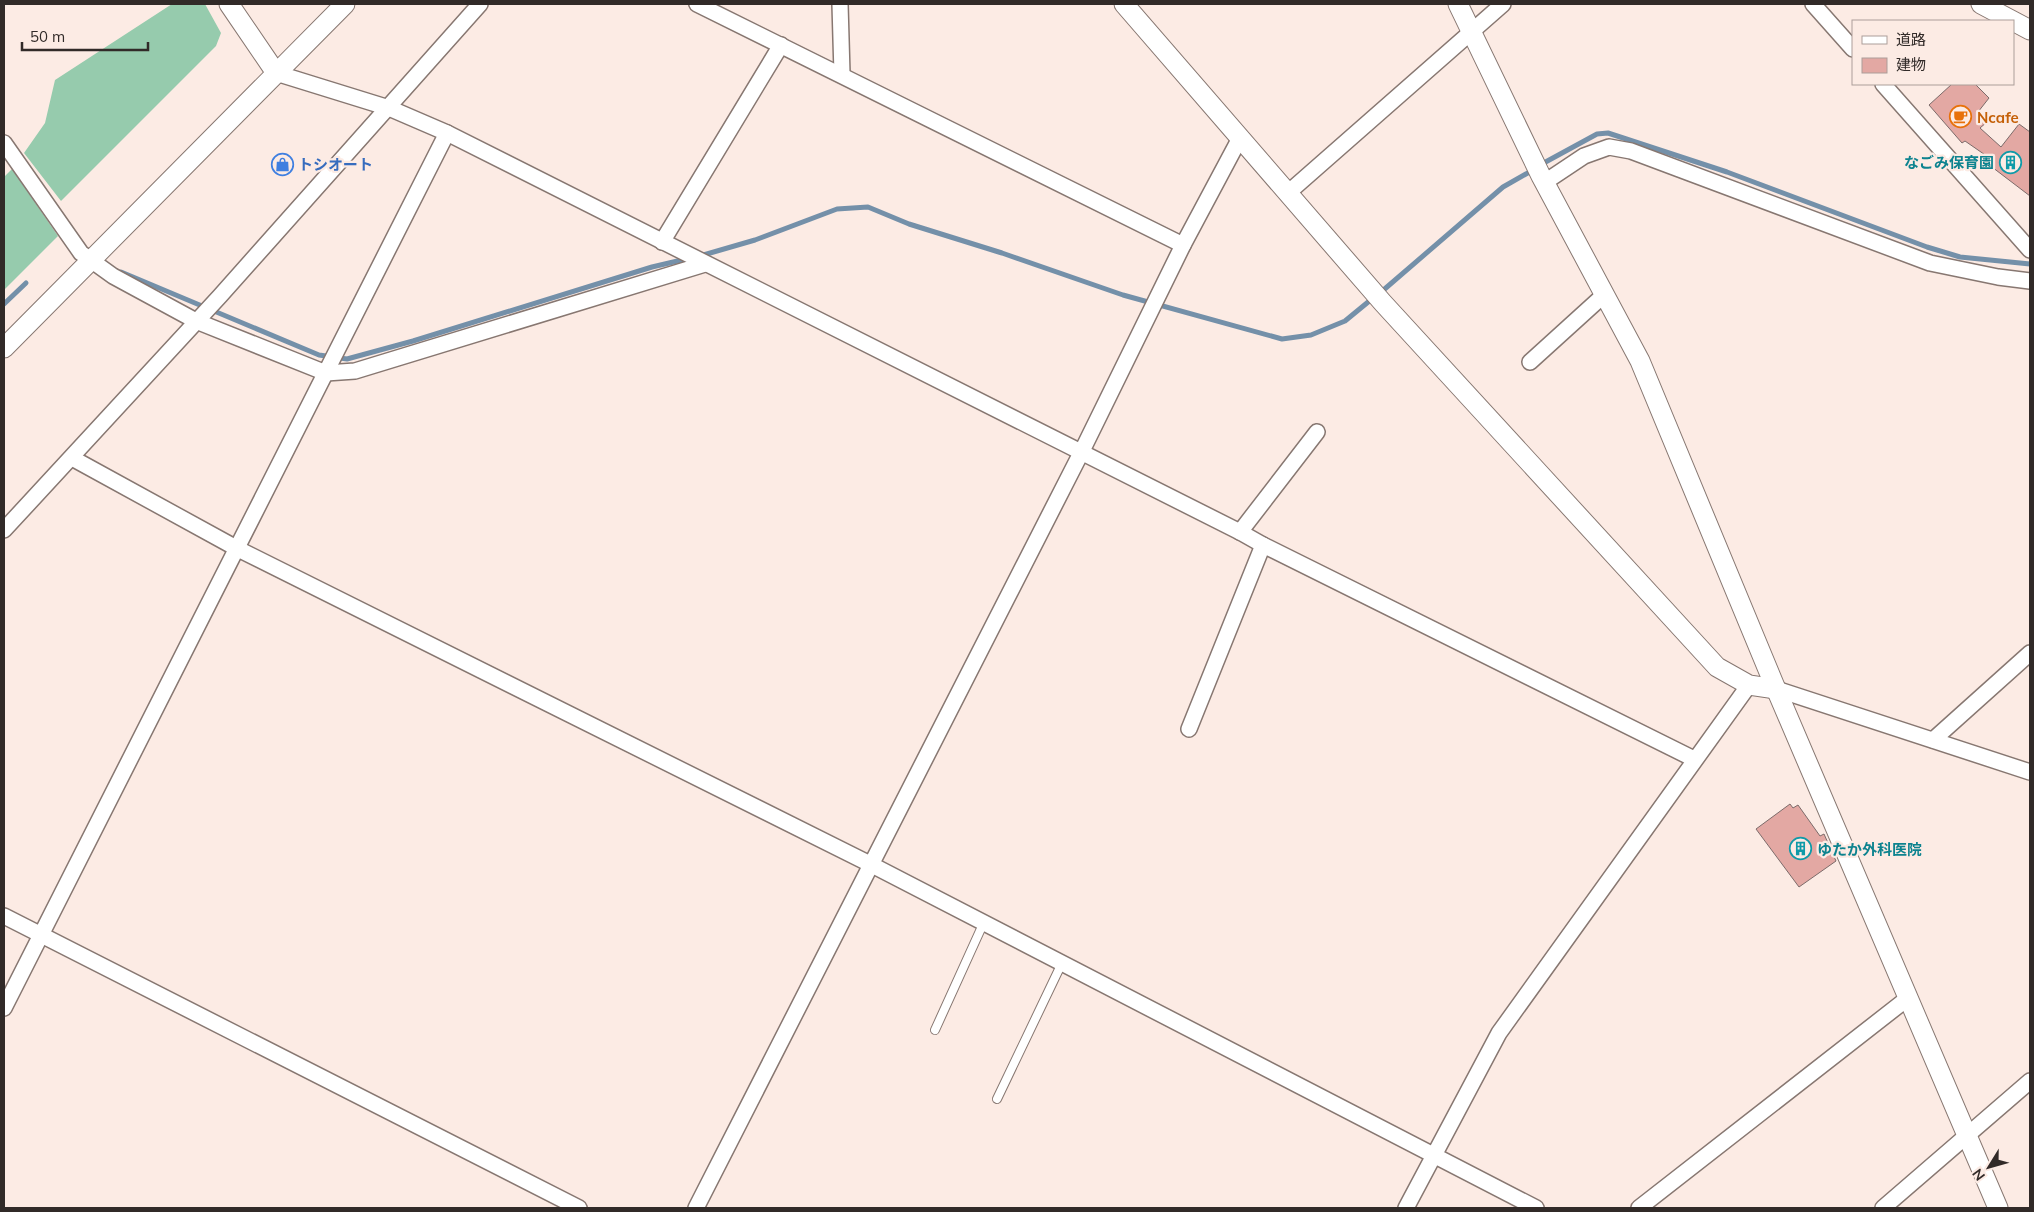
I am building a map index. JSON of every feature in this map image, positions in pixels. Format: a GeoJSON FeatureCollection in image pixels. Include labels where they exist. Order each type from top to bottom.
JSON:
{"type":"FeatureCollection","features":[{"type":"Feature","properties":{"kind":"street"},"geometry":{"type":"LineString","coordinates":[[229,4],[276,73],[389,108],[447,133],[702,263],[1240,532],[1263,546],[1694,759]]}},
{"type":"Feature","properties":{"kind":"street"},"geometry":{"type":"LineString","coordinates":[[4,348],[345,4]]}},
{"type":"Feature","properties":{"kind":"street"},"geometry":{"type":"LineString","coordinates":[[4,530],[220,296],[480,4]]}},
{"type":"Feature","properties":{"kind":"street"},"geometry":{"type":"LineString","coordinates":[[698,4],[1183,245]]}},
{"type":"Feature","properties":{"kind":"street"},"geometry":{"type":"LineString","coordinates":[[840,4],[842,74]]}},
{"type":"Feature","properties":{"kind":"street"},"geometry":{"type":"LineString","coordinates":[[1124,4],[1289,192],[1383,303],[1717,667],[1749,685],[1776,689],[2030,772]]}},
{"type":"Feature","properties":{"kind":"street"},"geometry":{"type":"LineString","coordinates":[[1458,4],[1532,158],[1640,361],[1776,689],[1998,1208]]}},
{"type":"Feature","properties":{"kind":"street"},"geometry":{"type":"LineString","coordinates":[[1289,192],[1503,4]]}},
{"type":"Feature","properties":{"kind":"street"},"geometry":{"type":"LineString","coordinates":[[1813,4],[1852,48]]}},
{"type":"Feature","properties":{"kind":"street"},"geometry":{"type":"LineString","coordinates":[[1981,4],[2011,20]]}},
{"type":"Feature","properties":{"kind":"street"},"geometry":{"type":"LineString","coordinates":[[2014,22],[2030,30]]}},
{"type":"Feature","properties":{"kind":"street"},"geometry":{"type":"LineString","coordinates":[[662,242],[781,44]]}},
{"type":"Feature","properties":{"kind":"street"},"geometry":{"type":"LineString","coordinates":[[1885,85],[2030,250]]}},
{"type":"Feature","properties":{"kind":"street"},"geometry":{"type":"LineString","coordinates":[[4,1008],[447,133]]}},
{"type":"Feature","properties":{"kind":"street"},"geometry":{"type":"LineString","coordinates":[[696,1208],[1082,453],[1183,245],[1240,138]]}},
{"type":"Feature","properties":{"kind":"street"},"geometry":{"type":"LineString","coordinates":[[4,143],[81,253],[93,260],[112,276],[198,319],[327,370],[355,371],[702,263]]}},
{"type":"Feature","properties":{"kind":"street"},"geometry":{"type":"LineString","coordinates":[[1543,179],[1584,156],[1609,147],[1631,151],[1930,262],[1998,277],[2030,281]]}},
{"type":"Feature","properties":{"kind":"street"},"geometry":{"type":"LineString","coordinates":[[1530,362],[1605,294]]}},
{"type":"Feature","properties":{"kind":"street"},"geometry":{"type":"LineString","coordinates":[[1240,532],[1317,432]]}},
{"type":"Feature","properties":{"kind":"street"},"geometry":{"type":"LineString","coordinates":[[72,458],[238,549],[872,865],[1536,1208]]}},
{"type":"Feature","properties":{"kind":"street"},"geometry":{"type":"LineString","coordinates":[[1189,729],[1263,546]]}},
{"type":"Feature","properties":{"kind":"street"},"geometry":{"type":"LineString","coordinates":[[1933,740],[2030,653]]}},
{"type":"Feature","properties":{"kind":"street"},"geometry":{"type":"LineString","coordinates":[[1406,1208],[1432,1155],[1498,1033],[1749,685]]}},
{"type":"Feature","properties":{"kind":"street"},"geometry":{"type":"LineString","coordinates":[[4,916],[579,1208]]}},
{"type":"Feature","properties":{"kind":"street"},"geometry":{"type":"LineString","coordinates":[[1639,1208],[1908,998]]}},
{"type":"Feature","properties":{"kind":"street"},"geometry":{"type":"LineString","coordinates":[[1883,1208],[2030,1081]]}},
{"type":"Feature","properties":{"kind":"lane"},"geometry":{"type":"LineString","coordinates":[[935,1030],[984,922]]}},
{"type":"Feature","properties":{"kind":"lane"},"geometry":{"type":"LineString","coordinates":[[997,1099],[1062,963]]}},
{"type":"Feature","properties":{"kind":"green space"},"geometry":{"type":"Polygon","coordinates":[[[172,4],[205,4],[221,33],[216,46],[61,201],[24,153],[45,123],[55,80],[172,4]]]}},
{"type":"Feature","properties":{"kind":"green space"},"geometry":{"type":"Polygon","coordinates":[[[12,169],[58,236],[4,290],[4,177],[12,169]]]}},
{"type":"Feature","properties":{"kind":"building"},"geometry":{"type":"Polygon","coordinates":[[[1951,85],[1976,85],[1989,98],[1978,112],[1987,122],[1980,128],[2001,147],[2019,124],[2030,132],[2030,196],[1988,164],[1991,159],[1965,141],[1962,143],[1929,105],[1951,85]]]}},
{"type":"Feature","properties":{"kind":"building","name":"ゆたか外科医院"},"geometry":{"type":"Polygon","coordinates":[[[1790,804],[1793,808],[1798,805],[1820,836],[1824,834],[1836,861],[1799,887],[1756,829],[1790,804]]]}},
{"type":"Feature","properties":{"kind":"waterway"},"geometry":{"type":"LineString","coordinates":[[1540,165],[1597,134],[1608,133],[1727,172],[1927,247],[1960,257],[2030,264]]}},
{"type":"Feature","properties":{"kind":"waterway"},"geometry":{"type":"LineString","coordinates":[[1380,293],[1503,187],[1533,170]]}},
{"type":"Feature","properties":{"kind":"waterway"},"geometry":{"type":"LineString","coordinates":[[700,256],[755,240],[837,209],[868,207],[909,224],[1002,253],[1123,295],[1282,339],[1311,335],[1345,321],[1373,298]]}},
{"type":"Feature","properties":{"kind":"waterway"},"geometry":{"type":"LineString","coordinates":[[121,272],[319,355],[347,359],[413,341],[652,267],[686,259]]}},
{"type":"Feature","properties":{"kind":"waterway"},"geometry":{"type":"LineString","coordinates":[[4,304],[26,283]]}},
{"type":"Feature","properties":{"kind":"place","name":"Ncafe"},"geometry":{"type":"Point","coordinates":[1961,117]}},
{"type":"Feature","properties":{"kind":"place","name":"なごみ保育園"},"geometry":{"type":"Point","coordinates":[2010,162]}},
{"type":"Feature","properties":{"kind":"place","name":"トシオート"},"geometry":{"type":"Point","coordinates":[282,164]}},
{"type":"Feature","properties":{"kind":"place","name":"ゆたか外科医院"},"geometry":{"type":"Point","coordinates":[1801,849]}}]}
